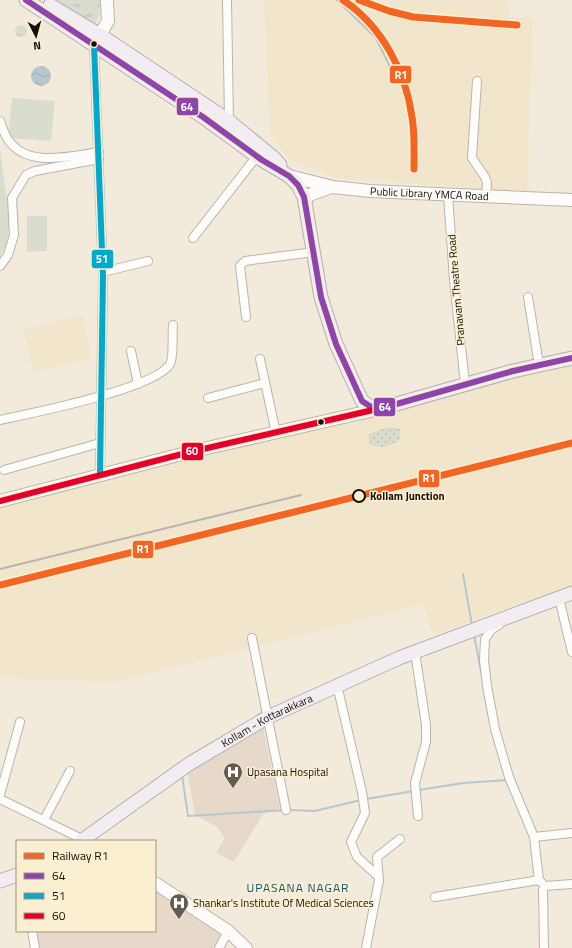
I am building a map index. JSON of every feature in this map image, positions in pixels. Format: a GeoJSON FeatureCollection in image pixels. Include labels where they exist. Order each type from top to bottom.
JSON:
{"type":"FeatureCollection","features":[{"type":"Feature","properties":{"kind":"main road"},"geometry":{"type":"LineString","coordinates":[[26,0],[97,40],[229,121],[274,158],[298,185],[305,201],[325,313],[336,344],[356,392],[365,405],[371,407],[386,407]]}},
{"type":"Feature","properties":{"kind":"main road"},"geometry":{"type":"LineString","coordinates":[[41,0],[257,156],[289,176]]}},
{"type":"Feature","properties":{"kind":"main road"},"geometry":{"type":"LineString","coordinates":[[97,40],[108,21],[107,0]]}},
{"type":"Feature","properties":{"kind":"main road","name":"Public Library YMCA Road"},"geometry":{"type":"LineString","coordinates":[[289,176],[333,187],[370,191],[572,200]]}},
{"type":"Feature","properties":{"kind":"main road"},"geometry":{"type":"LineString","coordinates":[[305,201],[309,195],[333,187]]}},
{"type":"Feature","properties":{"kind":"main road"},"geometry":{"type":"LineString","coordinates":[[0,501],[100,474],[355,416],[539,364],[572,358]]}},
{"type":"Feature","properties":{"kind":"main road"},"geometry":{"type":"LineString","coordinates":[[355,416],[357,406],[356,392]]}},
{"type":"Feature","properties":{"kind":"main road","name":"Kollam - Kottarakkara"},"geometry":{"type":"LineString","coordinates":[[85,840],[189,764],[268,717],[337,685],[415,652],[572,593]]}},
{"type":"Feature","properties":{"kind":"main road"},"geometry":{"type":"LineString","coordinates":[[0,882],[16,875]]}},
{"type":"Feature","properties":{"kind":"main road"},"geometry":{"type":"LineString","coordinates":[[156,884],[228,931],[246,948]]}},
{"type":"Feature","properties":{"kind":"street"},"geometry":{"type":"LineString","coordinates":[[227,0],[229,121]]}},
{"type":"Feature","properties":{"kind":"street"},"geometry":{"type":"LineString","coordinates":[[97,40],[103,272],[100,474]]}},
{"type":"Feature","properties":{"kind":"street"},"geometry":{"type":"LineString","coordinates":[[477,82],[472,158],[485,177],[487,183],[486,196]]}},
{"type":"Feature","properties":{"kind":"street"},"geometry":{"type":"LineString","coordinates":[[0,121],[9,141],[20,151],[31,157],[42,159],[99,156]]}},
{"type":"Feature","properties":{"kind":"street"},"geometry":{"type":"LineString","coordinates":[[0,266],[8,255],[14,235],[12,198],[26,175],[35,171],[99,156]]}},
{"type":"Feature","properties":{"kind":"street"},"geometry":{"type":"LineString","coordinates":[[193,238],[257,156]]}},
{"type":"Feature","properties":{"kind":"street","name":"Pranavam Theatre Road"},"geometry":{"type":"LineString","coordinates":[[448,195],[454,280],[465,384]]}},
{"type":"Feature","properties":{"kind":"street"},"geometry":{"type":"LineString","coordinates":[[246,317],[240,266],[245,261],[314,252]]}},
{"type":"Feature","properties":{"kind":"street"},"geometry":{"type":"LineString","coordinates":[[103,272],[148,261]]}},
{"type":"Feature","properties":{"kind":"street"},"geometry":{"type":"LineString","coordinates":[[528,297],[539,364]]}},
{"type":"Feature","properties":{"kind":"street"},"geometry":{"type":"LineString","coordinates":[[0,420],[101,396],[138,384],[166,370],[171,363],[172,325]]}},
{"type":"Feature","properties":{"kind":"street"},"geometry":{"type":"LineString","coordinates":[[131,351],[138,384]]}},
{"type":"Feature","properties":{"kind":"street"},"geometry":{"type":"LineString","coordinates":[[260,359],[276,434]]}},
{"type":"Feature","properties":{"kind":"street"},"geometry":{"type":"LineString","coordinates":[[208,398],[265,383]]}},
{"type":"Feature","properties":{"kind":"street"},"geometry":{"type":"LineString","coordinates":[[4,470],[100,443]]}},
{"type":"Feature","properties":{"kind":"street"},"geometry":{"type":"LineString","coordinates":[[559,598],[572,652]]}},
{"type":"Feature","properties":{"kind":"street"},"geometry":{"type":"LineString","coordinates":[[514,615],[510,620],[492,629],[487,634],[484,644],[484,660],[495,729],[509,777],[534,837],[544,890],[544,948]]}},
{"type":"Feature","properties":{"kind":"street"},"geometry":{"type":"LineString","coordinates":[[252,638],[286,810]]}},
{"type":"Feature","properties":{"kind":"street"},"geometry":{"type":"LineString","coordinates":[[415,652],[426,725],[426,742],[415,783],[418,816]]}},
{"type":"Feature","properties":{"kind":"street"},"geometry":{"type":"LineString","coordinates":[[337,685],[362,792],[365,813],[351,842],[357,856],[378,876]]}},
{"type":"Feature","properties":{"kind":"street"},"geometry":{"type":"LineString","coordinates":[[0,795],[20,722]]}},
{"type":"Feature","properties":{"kind":"street"},"geometry":{"type":"LineString","coordinates":[[44,820],[70,771]]}},
{"type":"Feature","properties":{"kind":"street"},"geometry":{"type":"LineString","coordinates":[[0,800],[44,820],[82,840]]}},
{"type":"Feature","properties":{"kind":"street"},"geometry":{"type":"LineString","coordinates":[[534,837],[572,833]]}},
{"type":"Feature","properties":{"kind":"street"},"geometry":{"type":"LineString","coordinates":[[366,948],[378,876],[377,857],[400,839]]}},
{"type":"Feature","properties":{"kind":"street"},"geometry":{"type":"LineString","coordinates":[[435,897],[542,883],[572,884]]}},
{"type":"Feature","properties":{"kind":"street"},"geometry":{"type":"LineString","coordinates":[[219,948],[228,931]]}},
{"type":"Feature","properties":{"kind":"street"},"geometry":{"type":"LineString","coordinates":[[32,932],[35,948]]}},
{"type":"Feature","properties":{"kind":"shaded area"},"geometry":{"type":"Polygon","coordinates":[[[264,0],[509,1],[509,16],[533,19],[527,192],[340,179],[289,160],[270,135],[264,0]]]}},
{"type":"Feature","properties":{"kind":"shaded area"},"geometry":{"type":"Polygon","coordinates":[[[83,315],[91,358],[33,372],[23,330],[83,315]]]}},
{"type":"Feature","properties":{"kind":"shaded area","name":"Kollam Junction"},"geometry":{"type":"Polygon","coordinates":[[[572,361],[572,585],[433,635],[423,604],[117,682],[0,678],[0,506],[328,427],[467,391],[528,371],[572,361]]]}},
{"type":"Feature","properties":{"kind":"shaded area","name":"Upasana Hospital"},"geometry":{"type":"Polygon","coordinates":[[[263,726],[280,808],[263,814],[234,862],[216,853],[225,838],[217,827],[195,815],[187,769],[263,726]]]}},
{"type":"Feature","properties":{"kind":"shaded area","name":"Shankar's Institute Of Medical Sciences"},"geometry":{"type":"Polygon","coordinates":[[[156,889],[222,934],[215,948],[37,948],[34,932],[156,932],[156,889]]]}},
{"type":"Feature","properties":{"kind":"green space"},"geometry":{"type":"Polygon","coordinates":[[[55,0],[100,0],[100,14],[95,25],[55,0]]]}},
{"type":"Feature","properties":{"kind":"green space"},"geometry":{"type":"Polygon","coordinates":[[[23,25],[26,26],[26,36],[19,37],[16,36],[15,29],[16,26],[23,25]]]}},
{"type":"Feature","properties":{"kind":"green space"},"geometry":{"type":"Polygon","coordinates":[[[12,98],[55,101],[51,141],[8,138],[12,98]]]}},
{"type":"Feature","properties":{"kind":"green space"},"geometry":{"type":"Polygon","coordinates":[[[0,149],[10,223],[6,245],[0,256],[0,149]]]}},
{"type":"Feature","properties":{"kind":"green space"},"geometry":{"type":"Polygon","coordinates":[[[27,216],[47,216],[47,251],[27,252],[27,216]]]}},
{"type":"Feature","properties":{"kind":"green space"},"geometry":{"type":"Polygon","coordinates":[[[390,427],[400,429],[401,433],[399,440],[385,446],[374,446],[370,444],[368,436],[376,431],[390,427]]]}},
{"type":"Feature","properties":{"kind":"water"},"geometry":{"type":"Polygon","coordinates":[[[41,66],[48,69],[51,76],[48,83],[41,86],[34,83],[31,76],[34,69],[41,66]]]}},
{"type":"Feature","properties":{"kind":"waterway"},"geometry":{"type":"LineString","coordinates":[[337,0],[376,38],[391,69]]}},
{"type":"Feature","properties":{"kind":"waterway"},"geometry":{"type":"LineString","coordinates":[[463,574],[472,625]]}},
{"type":"Feature","properties":{"kind":"waterway"},"geometry":{"type":"LineString","coordinates":[[474,635],[483,682]]}},
{"type":"Feature","properties":{"kind":"waterway"},"geometry":{"type":"LineString","coordinates":[[182,775],[188,816],[285,810]]}},
{"type":"Feature","properties":{"kind":"waterway"},"geometry":{"type":"LineString","coordinates":[[419,790],[463,783],[508,780]]}},
{"type":"Feature","properties":{"kind":"waterway"},"geometry":{"type":"LineString","coordinates":[[366,799],[414,791]]}},
{"type":"Feature","properties":{"kind":"waterway"},"geometry":{"type":"LineString","coordinates":[[289,810],[315,811],[361,800]]}},
{"type":"Feature","properties":{"kind":"railway"},"geometry":{"type":"LineString","coordinates":[[343,0],[369,23],[390,51],[398,67],[409,100],[413,123],[414,169]]}},
{"type":"Feature","properties":{"kind":"railway"},"geometry":{"type":"LineString","coordinates":[[359,0],[389,11],[413,17],[517,25]]}},
{"type":"Feature","properties":{"kind":"railway"},"geometry":{"type":"LineString","coordinates":[[0,569],[301,495]]}},
{"type":"Feature","properties":{"kind":"rail line","name":"R1"},"geometry":{"type":"LineString","coordinates":[[343,0],[369,23],[390,51],[398,67],[409,100],[413,123],[414,169]]}},
{"type":"Feature","properties":{"kind":"rail line","name":"R1"},"geometry":{"type":"LineString","coordinates":[[359,0],[389,11],[413,17],[517,25]]}},
{"type":"Feature","properties":{"kind":"rail line","name":"R1"},"geometry":{"type":"LineString","coordinates":[[0,585],[572,443]]}},
{"type":"Feature","properties":{"kind":"transit line","name":"64"},"geometry":{"type":"LineString","coordinates":[[26,0],[203,117],[262,160],[289,176],[298,185],[304,197],[321,297],[336,344],[362,401],[371,407],[386,407],[513,371],[572,358]]}},
{"type":"Feature","properties":{"kind":"transit line","name":"51"},"geometry":{"type":"LineString","coordinates":[[94,44],[103,276],[100,474]]}},
{"type":"Feature","properties":{"kind":"transit line","name":"60"},"geometry":{"type":"LineString","coordinates":[[0,501],[190,452],[386,407]]}},
{"type":"Feature","properties":{"kind":"place","name":"Kollam Junction"},"geometry":{"type":"Point","coordinates":[359,496]}},
{"type":"Feature","properties":{"kind":"place","name":"Upasana Hospital"},"geometry":{"type":"Point","coordinates":[233,789]}},
{"type":"Feature","properties":{"kind":"place","name":"Shankar's Institute Of Medical Sciences"},"geometry":{"type":"Point","coordinates":[179,920]}},
{"type":"Feature","properties":{"kind":"district","name":"UPASANA NAGAR"},"geometry":{"type":"Point","coordinates":[298,888]}}]}
